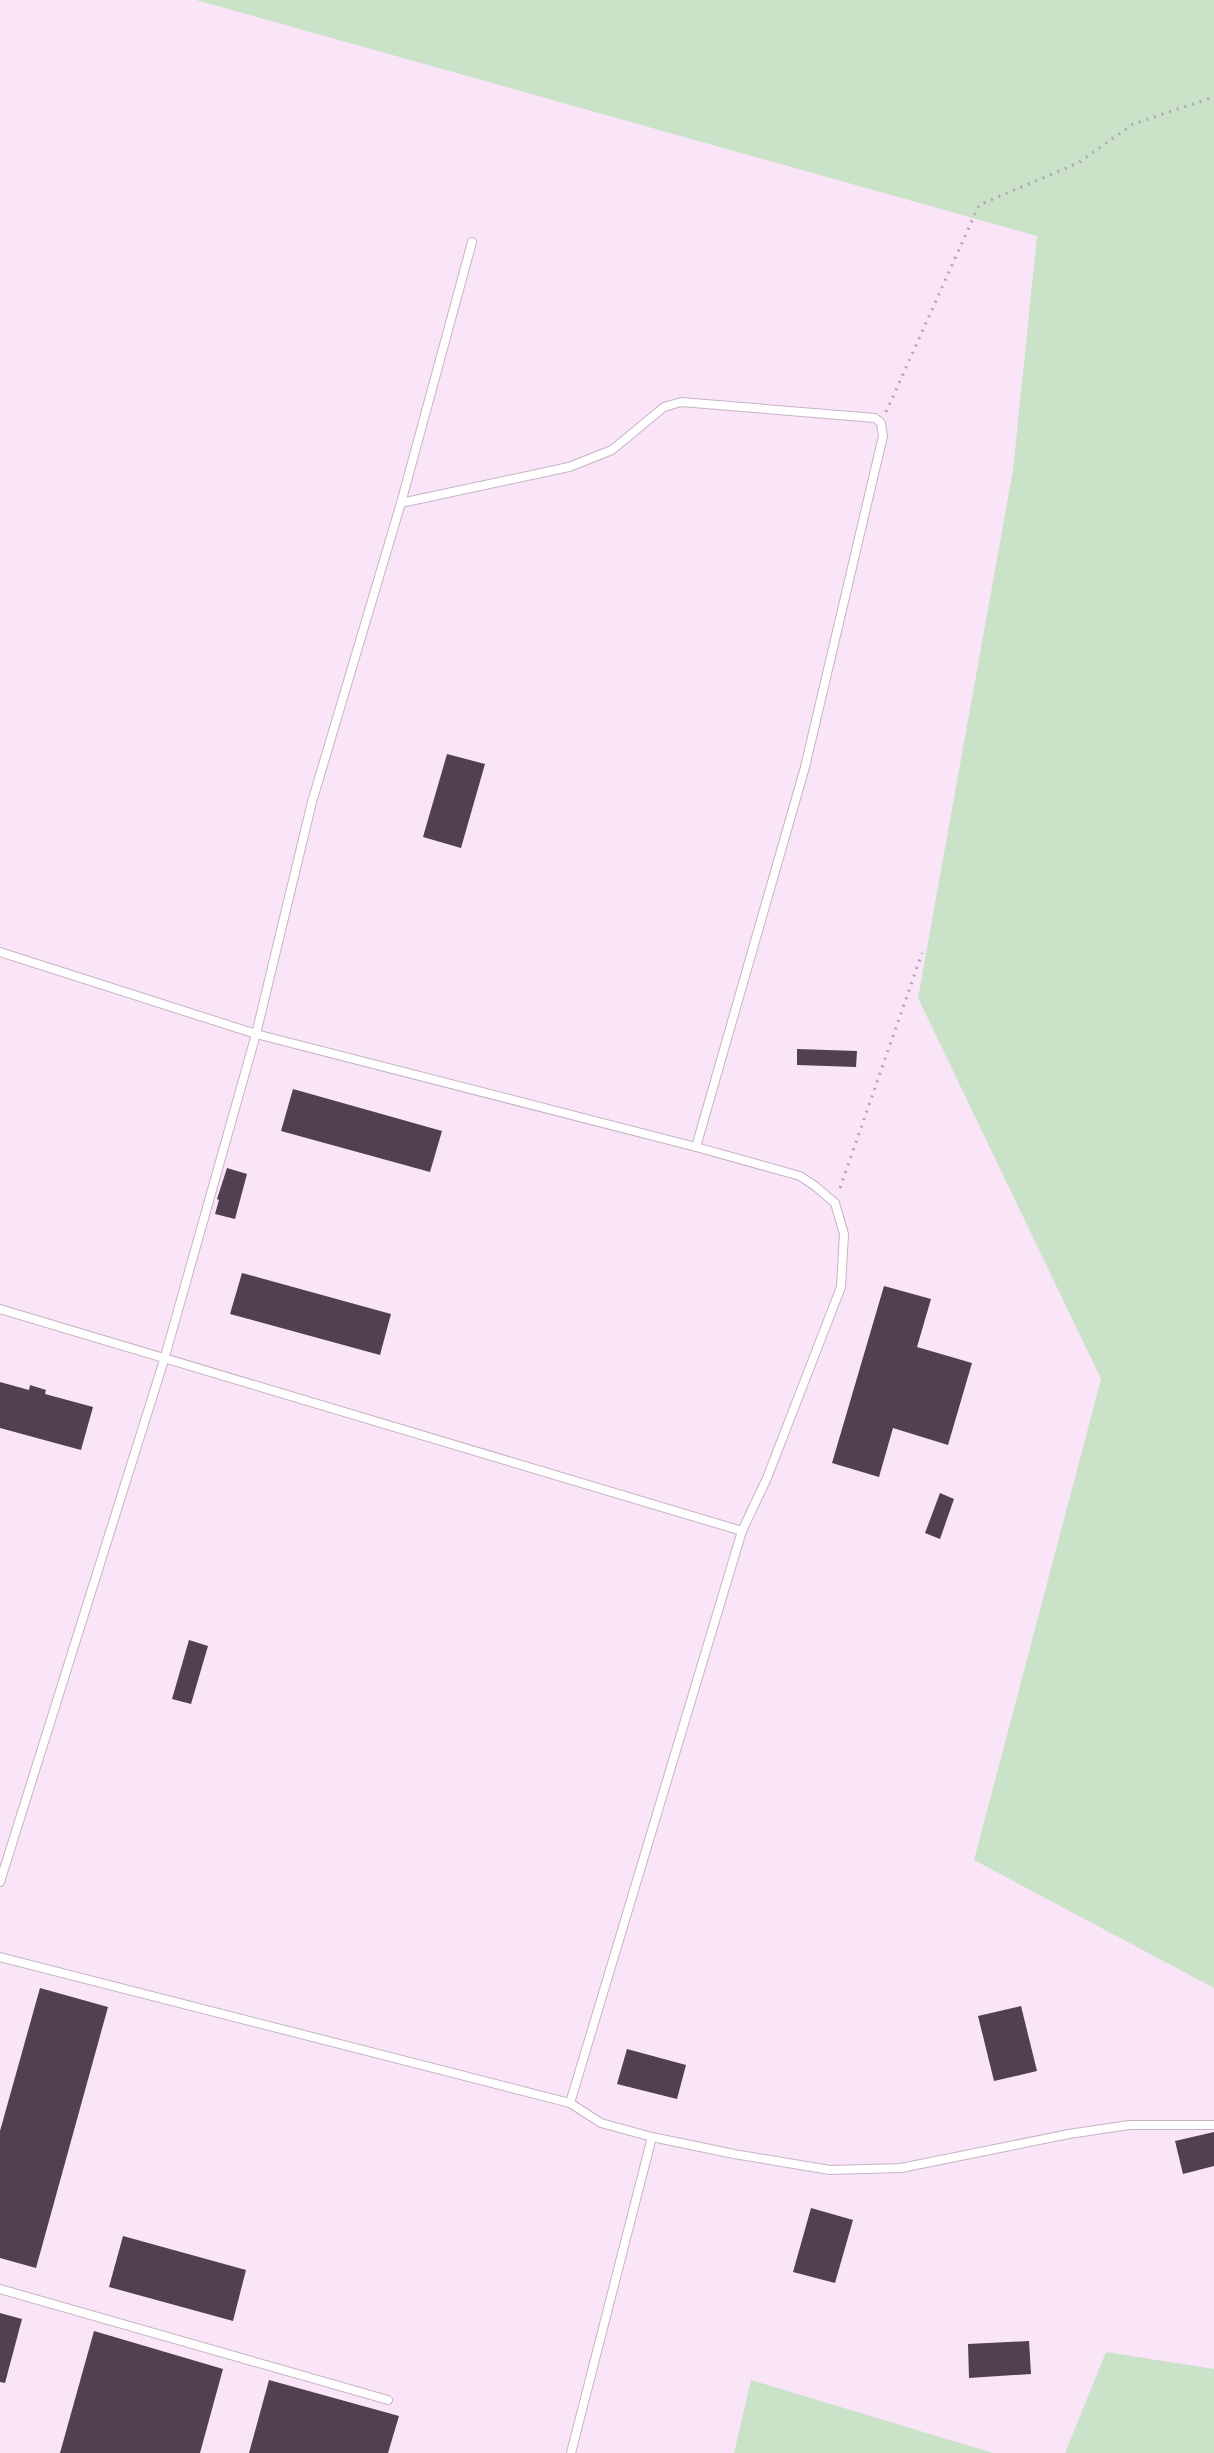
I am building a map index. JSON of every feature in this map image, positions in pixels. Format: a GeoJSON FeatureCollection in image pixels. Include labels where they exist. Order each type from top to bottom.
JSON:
{"type":"FeatureCollection","features":[{"type":"Feature","properties":{"kind":"lane"},"geometry":{"type":"LineString","coordinates":[[0,1882],[164,1360],[256,1034],[312,802],[401,503],[472,242]]}},
{"type":"Feature","properties":{"kind":"lane"},"geometry":{"type":"LineString","coordinates":[[401,503],[592,460],[612,450],[671,403],[875,418],[881,423],[883,436],[805,767],[696,1147]]}},
{"type":"Feature","properties":{"kind":"lane"},"geometry":{"type":"LineString","coordinates":[[0,952],[256,1034],[800,1176],[835,1203],[844,1234],[841,1287],[767,1478],[742,1531],[570,2103]]}},
{"type":"Feature","properties":{"kind":"lane"},"geometry":{"type":"LineString","coordinates":[[0,1309],[742,1531]]}},
{"type":"Feature","properties":{"kind":"lane"},"geometry":{"type":"LineString","coordinates":[[0,1957],[570,2103],[601,2123],[652,2137],[830,2170],[901,2168],[1129,2125],[1214,2125]]}},
{"type":"Feature","properties":{"kind":"lane"},"geometry":{"type":"LineString","coordinates":[[571,2453],[652,2137]]}},
{"type":"Feature","properties":{"kind":"lane"},"geometry":{"type":"LineString","coordinates":[[0,2289],[388,2400]]}},
{"type":"Feature","properties":{"kind":"path"},"geometry":{"type":"LineString","coordinates":[[881,423],[979,205],[1078,163],[1133,124],[1214,97]]}},
{"type":"Feature","properties":{"kind":"path"},"geometry":{"type":"LineString","coordinates":[[835,1203],[922,953]]}},
{"type":"Feature","properties":{"kind":"green space"},"geometry":{"type":"Polygon","coordinates":[[[196,0],[1214,0],[1214,1988],[974,1860],[1101,1379],[918,998],[1013,470],[1037,236],[196,0]]]}},
{"type":"Feature","properties":{"kind":"green space"},"geometry":{"type":"Polygon","coordinates":[[[1106,2352],[1214,2369],[1214,2453],[1065,2453],[1106,2352]]]}},
{"type":"Feature","properties":{"kind":"green space"},"geometry":{"type":"Polygon","coordinates":[[[751,2380],[993,2453],[734,2453],[751,2380]]]}},
{"type":"Feature","properties":{"kind":"building"},"geometry":{"type":"Polygon","coordinates":[[[447,754],[485,764],[461,848],[423,837],[447,754]]]}},
{"type":"Feature","properties":{"kind":"building"},"geometry":{"type":"Polygon","coordinates":[[[797,1049],[857,1051],[856,1067],[797,1065],[797,1049]]]}},
{"type":"Feature","properties":{"kind":"building"},"geometry":{"type":"Polygon","coordinates":[[[293,1089],[442,1131],[430,1172],[281,1131],[293,1089]]]}},
{"type":"Feature","properties":{"kind":"building"},"geometry":{"type":"Polygon","coordinates":[[[227,1168],[247,1174],[235,1219],[215,1214],[227,1168]]]}},
{"type":"Feature","properties":{"kind":"building"},"geometry":{"type":"Polygon","coordinates":[[[242,1273],[391,1314],[380,1355],[230,1314],[242,1273]]]}},
{"type":"Feature","properties":{"kind":"building"},"geometry":{"type":"Polygon","coordinates":[[[884,1286],[931,1299],[917,1347],[972,1363],[948,1445],[893,1428],[879,1477],[832,1463],[884,1286]]]}},
{"type":"Feature","properties":{"kind":"building"},"geometry":{"type":"Polygon","coordinates":[[[0,1382],[29,1390],[30,1385],[46,1390],[45,1394],[93,1407],[81,1450],[0,1428],[0,1382]]]}},
{"type":"Feature","properties":{"kind":"building"},"geometry":{"type":"Polygon","coordinates":[[[940,1493],[954,1499],[940,1539],[925,1533],[940,1493]]]}},
{"type":"Feature","properties":{"kind":"building"},"geometry":{"type":"Polygon","coordinates":[[[189,1640],[208,1646],[191,1704],[172,1699],[189,1640]]]}},
{"type":"Feature","properties":{"kind":"building"},"geometry":{"type":"Polygon","coordinates":[[[40,1988],[108,2007],[36,2268],[0,2258],[0,2131],[40,1988]]]}},
{"type":"Feature","properties":{"kind":"building"},"geometry":{"type":"Polygon","coordinates":[[[1021,2006],[1037,2071],[994,2081],[978,2016],[1021,2006]]]}},
{"type":"Feature","properties":{"kind":"building"},"geometry":{"type":"Polygon","coordinates":[[[627,2049],[686,2065],[677,2099],[617,2084],[627,2049]]]}},
{"type":"Feature","properties":{"kind":"building"},"geometry":{"type":"Polygon","coordinates":[[[1214,2132],[1214,2166],[1183,2174],[1175,2141],[1214,2132]]]}},
{"type":"Feature","properties":{"kind":"building"},"geometry":{"type":"Polygon","coordinates":[[[811,2208],[853,2220],[835,2283],[793,2272],[811,2208]]]}},
{"type":"Feature","properties":{"kind":"building"},"geometry":{"type":"Polygon","coordinates":[[[123,2236],[246,2270],[233,2321],[109,2287],[123,2236]]]}},
{"type":"Feature","properties":{"kind":"building"},"geometry":{"type":"Polygon","coordinates":[[[0,2313],[22,2319],[5,2383],[0,2382],[0,2313]]]}},
{"type":"Feature","properties":{"kind":"building"},"geometry":{"type":"Polygon","coordinates":[[[94,2331],[223,2369],[200,2453],[60,2453],[94,2331]]]}},
{"type":"Feature","properties":{"kind":"building"},"geometry":{"type":"Polygon","coordinates":[[[1029,2341],[1031,2374],[969,2378],[968,2344],[1029,2341]]]}},
{"type":"Feature","properties":{"kind":"building"},"geometry":{"type":"Polygon","coordinates":[[[269,2380],[399,2416],[388,2453],[249,2453],[269,2380]]]}}]}
